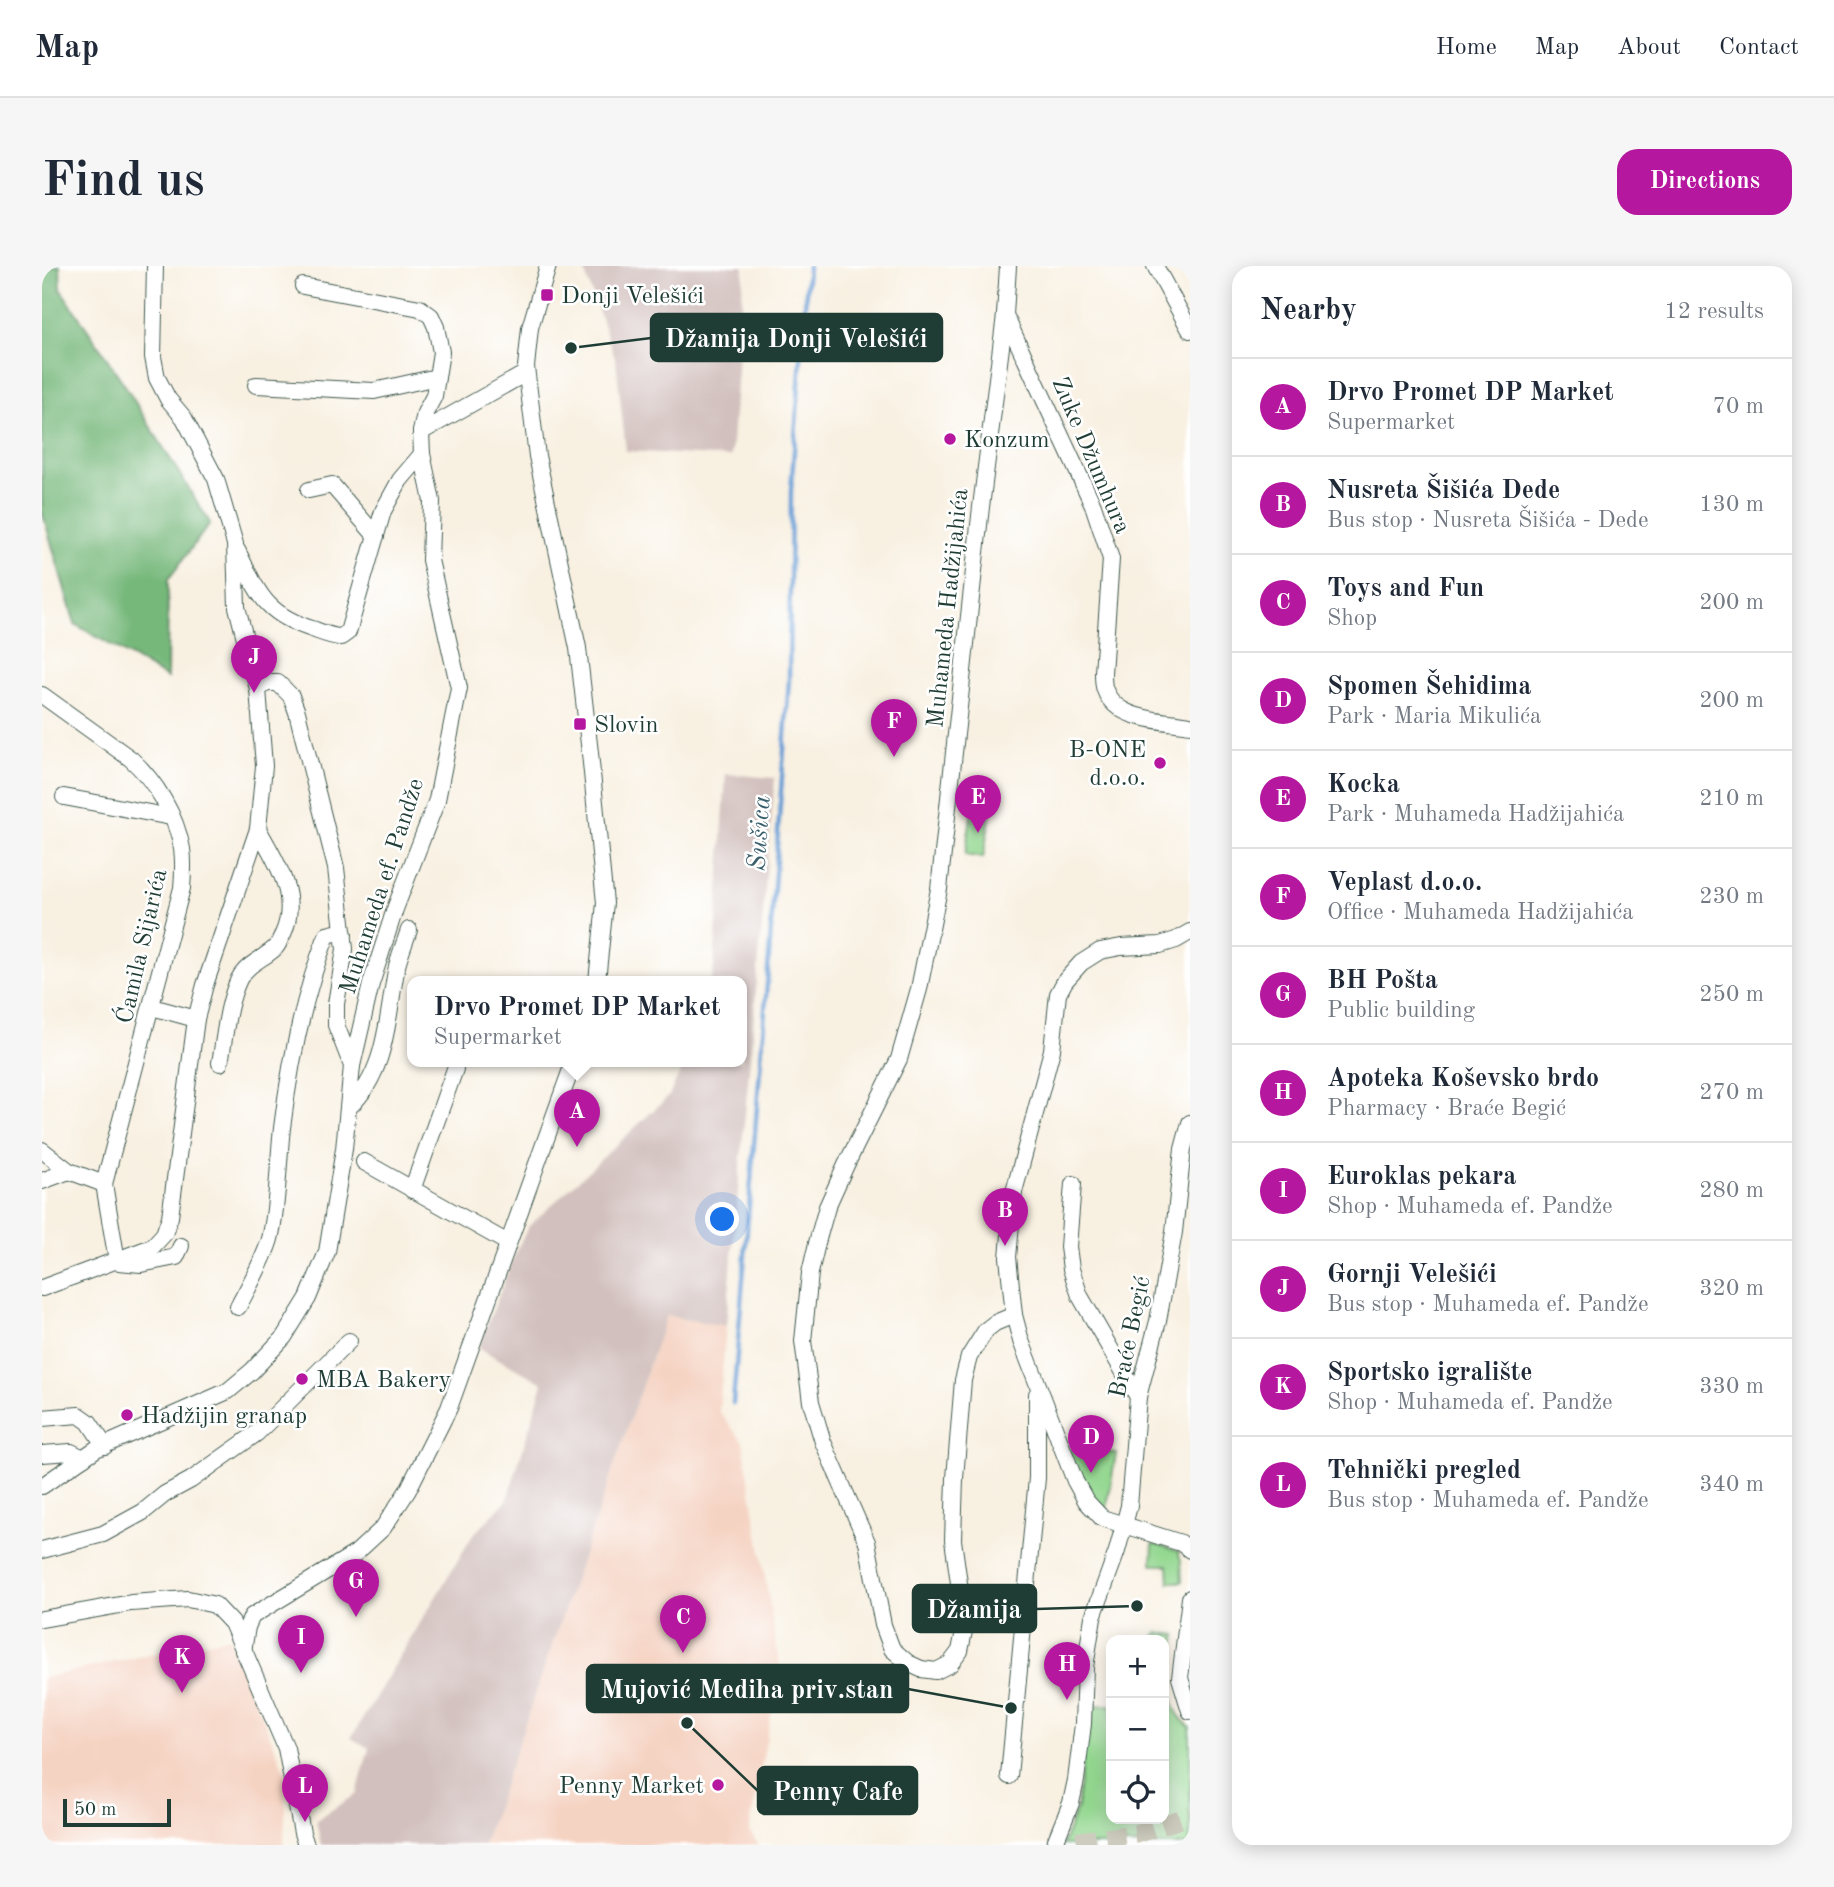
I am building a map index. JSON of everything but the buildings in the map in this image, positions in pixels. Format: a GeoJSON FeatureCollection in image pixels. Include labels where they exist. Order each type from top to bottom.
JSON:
{"type":"FeatureCollection","features":[{"type":"Feature","properties":{"kind":"street"},"geometry":{"type":"LineString","coordinates":[[155,266],[153,357],[156,378],[168,399],[184,418],[216,479],[235,544],[269,608],[303,627],[338,638],[348,632],[383,511],[400,480],[422,454]]}},
{"type":"Feature","properties":{"kind":"street","name":"Muhameda Hadžijahića"},"geometry":{"type":"LineString","coordinates":[[1008,266],[1005,315],[939,890],[919,989],[899,1059],[827,1207],[810,1273],[803,1341],[811,1402],[823,1442],[867,1542],[883,1625],[892,1649],[908,1663],[921,1668],[936,1671],[950,1664],[960,1651],[965,1626],[953,1540],[963,1380],[969,1357],[986,1330],[995,1322],[1014,1315]]}},
{"type":"Feature","properties":{"kind":"street"},"geometry":{"type":"LineString","coordinates":[[1155,266],[1190,330]]}},
{"type":"Feature","properties":{"kind":"street"},"geometry":{"type":"LineString","coordinates":[[546,267],[530,328],[526,373],[537,456],[578,648],[589,740],[605,903],[598,976]]}},
{"type":"Feature","properties":{"kind":"street","name":"Muhameda ef. Pandže"},"geometry":{"type":"LineString","coordinates":[[42,1486],[105,1446],[222,1395],[252,1371],[284,1337],[308,1298],[327,1252],[344,1149],[352,1066],[371,984],[395,909],[437,800],[459,688],[429,560],[432,501],[422,454],[421,432],[425,413],[434,396],[441,352],[436,327],[431,316],[420,308],[303,286]]}},
{"type":"Feature","properties":{"kind":"street","name":"Zuke Džumhura"},"geometry":{"type":"LineString","coordinates":[[1005,315],[1093,505],[1111,559],[1103,673],[1105,691],[1114,704],[1125,712],[1190,725]]}},
{"type":"Feature","properties":{"kind":"street"},"geometry":{"type":"LineString","coordinates":[[421,432],[526,373]]}},
{"type":"Feature","properties":{"kind":"street"},"geometry":{"type":"LineString","coordinates":[[256,385],[374,391],[437,377]]}},
{"type":"Feature","properties":{"kind":"street"},"geometry":{"type":"LineString","coordinates":[[309,490],[332,485],[376,536]]}},
{"type":"Feature","properties":{"kind":"street"},"geometry":{"type":"LineString","coordinates":[[42,1288],[152,1247],[164,1234],[172,1201],[196,1019],[258,829],[264,766],[258,689],[237,607],[235,544]]}},
{"type":"Feature","properties":{"kind":"street","name":"Muhameda ef. Pandže"},"geometry":{"type":"LineString","coordinates":[[258,689],[267,683],[278,683],[291,696],[297,712],[335,867],[345,948],[336,1004],[336,1025],[352,1066]]}},
{"type":"Feature","properties":{"kind":"street","name":"Ćamila Sijarića"},"geometry":{"type":"LineString","coordinates":[[42,695],[144,771],[155,785],[171,817],[182,849],[182,888],[104,1184],[117,1261]]}},
{"type":"Feature","properties":{"kind":"street"},"geometry":{"type":"LineString","coordinates":[[64,797],[171,817]]}},
{"type":"Feature","properties":{"kind":"street"},"geometry":{"type":"LineString","coordinates":[[219,1063],[239,979],[252,963],[277,947],[287,925],[288,892],[277,864],[258,829]]}},
{"type":"Feature","properties":{"kind":"street"},"geometry":{"type":"LineString","coordinates":[[349,1107],[363,1094],[378,1063],[398,964],[409,930]]}},
{"type":"Feature","properties":{"kind":"street"},"geometry":{"type":"LineString","coordinates":[[1190,932],[1160,945],[1100,951],[1073,970],[1058,994],[1052,1050],[1014,1192],[1008,1256],[1014,1315],[1021,1341],[1075,1481],[1086,1501],[1102,1518],[1181,1543],[1190,1550]]}},
{"type":"Feature","properties":{"kind":"street"},"geometry":{"type":"LineString","coordinates":[[238,1307],[270,1240],[285,1107],[304,1009],[317,961],[327,935],[344,934]]}},
{"type":"Feature","properties":{"kind":"street"},"geometry":{"type":"LineString","coordinates":[[152,1007],[196,1019]]}},
{"type":"Feature","properties":{"kind":"street"},"geometry":{"type":"LineString","coordinates":[[243,1651],[247,1627],[252,1616],[356,1553],[383,1528],[408,1490],[449,1408],[572,1067]]}},
{"type":"Feature","properties":{"kind":"street"},"geometry":{"type":"LineString","coordinates":[[412,1190],[455,1069]]}},
{"type":"Feature","properties":{"kind":"street","name":"Braće Begić"},"geometry":{"type":"LineString","coordinates":[[1054,1845],[1069,1809],[1076,1780],[1083,1724],[1085,1667],[1093,1617],[1129,1506],[1138,1397],[1158,1321],[1174,1232],[1183,1149],[1190,1123]]}},
{"type":"Feature","properties":{"kind":"street"},"geometry":{"type":"LineString","coordinates":[[42,1150],[69,1171],[104,1184]]}},
{"type":"Feature","properties":{"kind":"street"},"geometry":{"type":"LineString","coordinates":[[364,1162],[508,1243]]}},
{"type":"Feature","properties":{"kind":"street"},"geometry":{"type":"LineString","coordinates":[[42,1181],[69,1171]]}},
{"type":"Feature","properties":{"kind":"street"},"geometry":{"type":"LineString","coordinates":[[1073,1184],[1068,1247],[1071,1269],[1083,1302],[1138,1397]]}},
{"type":"Feature","properties":{"kind":"street"},"geometry":{"type":"LineString","coordinates":[[117,1261],[141,1264],[176,1257],[181,1246]]}},
{"type":"Feature","properties":{"kind":"street"},"geometry":{"type":"LineString","coordinates":[[42,1550],[103,1534],[143,1512],[165,1494],[191,1480],[257,1433],[349,1341]]}},
{"type":"Feature","properties":{"kind":"street"},"geometry":{"type":"LineString","coordinates":[[1009,1776],[1037,1478],[1037,1385]]}},
{"type":"Feature","properties":{"kind":"street"},"geometry":{"type":"LineString","coordinates":[[42,1418],[79,1415],[89,1422],[105,1446]]}},
{"type":"Feature","properties":{"kind":"street"},"geometry":{"type":"LineString","coordinates":[[42,1454],[71,1452],[83,1458]]}},
{"type":"Feature","properties":{"kind":"street"},"geometry":{"type":"LineString","coordinates":[[1190,1598],[1180,1678],[1190,1711]]}},
{"type":"Feature","properties":{"kind":"street"},"geometry":{"type":"LineString","coordinates":[[42,1619],[131,1603],[188,1599],[215,1605],[232,1623],[286,1748],[306,1845]]}},
{"type":"Feature","properties":{"kind":"shaded area"},"geometry":{"type":"Polygon","coordinates":[[[587,266],[744,266],[731,457],[626,451],[616,361],[585,273],[587,266]]]}},
{"type":"Feature","properties":{"kind":"shaded area"},"geometry":{"type":"Polygon","coordinates":[[[726,774],[775,778],[726,1326],[666,1316],[483,1845],[321,1845],[316,1820],[357,1794],[369,1748],[351,1738],[473,1535],[507,1500],[543,1383],[478,1348],[529,1226],[669,1096],[683,1067],[747,1067],[747,976],[712,976],[726,774]]]}},
{"type":"Feature","properties":{"kind":"shaded area"},"geometry":{"type":"Polygon","coordinates":[[[666,1316],[726,1326],[719,1411],[743,1442],[780,1668],[749,1831],[759,1845],[483,1845],[666,1316]]]}},
{"type":"Feature","properties":{"kind":"shaded area"},"geometry":{"type":"Polygon","coordinates":[[[230,1637],[286,1775],[284,1845],[42,1845],[42,1678],[230,1637]]]}},
{"type":"Feature","properties":{"kind":"green space"},"geometry":{"type":"Polygon","coordinates":[[[42,266],[60,266],[61,290],[122,381],[210,523],[168,580],[167,678],[75,624],[42,511],[42,266]]]}},
{"type":"Feature","properties":{"kind":"green space"},"geometry":{"type":"Polygon","coordinates":[[[972,810],[991,812],[983,858],[965,855],[972,810]]]}},
{"type":"Feature","properties":{"kind":"green space"},"geometry":{"type":"Polygon","coordinates":[[[1060,1449],[1116,1453],[1107,1507],[1101,1514],[1060,1449]]]}},
{"type":"Feature","properties":{"kind":"green space"},"geometry":{"type":"Polygon","coordinates":[[[1153,1543],[1178,1551],[1182,1582],[1169,1582],[1168,1565],[1152,1565],[1153,1543]]]}},
{"type":"Feature","properties":{"kind":"green space"},"geometry":{"type":"Polygon","coordinates":[[[1158,1633],[1177,1635],[1170,1685],[1174,1708],[1190,1727],[1190,1845],[1062,1845],[1077,1808],[1086,1729],[1092,1717],[1088,1716],[1088,1706],[1106,1705],[1106,1824],[1169,1824],[1169,1635],[1156,1635],[1158,1633]]]}},
{"type":"Feature","properties":{"kind":"waterway","name":"Sušica"},"geometry":{"type":"LineString","coordinates":[[733,1403],[789,681],[791,490],[808,266]]}},
{"type":"Feature","properties":{"kind":"tunnel"},"geometry":{"type":"LineString","coordinates":[[1048,1845],[1136,1834],[1190,1816]]}},
{"type":"Feature","properties":{"kind":"place","name":"Donji Velešići"},"geometry":{"type":"Point","coordinates":[547,295]}},
{"type":"Feature","properties":{"kind":"place","name":"Džamija Donji Velešići"},"geometry":{"type":"Point","coordinates":[571,348]}},
{"type":"Feature","properties":{"kind":"place","name":"Konzum"},"geometry":{"type":"Point","coordinates":[950,439]}},
{"type":"Feature","properties":{"kind":"place","name":"Gornji Velešići"},"geometry":{"type":"Point","coordinates":[254,693]}},
{"type":"Feature","properties":{"kind":"place","name":"Slovin"},"geometry":{"type":"Point","coordinates":[580,724]}},
{"type":"Feature","properties":{"kind":"place","name":"Veplast d.o.o."},"geometry":{"type":"Point","coordinates":[894,757]}},
{"type":"Feature","properties":{"kind":"place","name":"B-ONE d.o.o."},"geometry":{"type":"Point","coordinates":[1160,763]}},
{"type":"Feature","properties":{"kind":"place","name":"Kocka"},"geometry":{"type":"Point","coordinates":[978,833]}},
{"type":"Feature","properties":{"kind":"place","name":"Drvo Promet DP Market"},"geometry":{"type":"Point","coordinates":[577,1147]}},
{"type":"Feature","properties":{"kind":"place","name":"Nusreta Šišića Dede"},"geometry":{"type":"Point","coordinates":[1005,1246]}},
{"type":"Feature","properties":{"kind":"place","name":"MBA Bakery"},"geometry":{"type":"Point","coordinates":[302,1379]}},
{"type":"Feature","properties":{"kind":"place","name":"Hadžijin granap"},"geometry":{"type":"Point","coordinates":[127,1415]}},
{"type":"Feature","properties":{"kind":"place","name":"Spomen Šehidima"},"geometry":{"type":"Point","coordinates":[1091,1473]}},
{"type":"Feature","properties":{"kind":"place","name":"Džamija"},"geometry":{"type":"Point","coordinates":[1137,1606]}},
{"type":"Feature","properties":{"kind":"place","name":"BH Pošta"},"geometry":{"type":"Point","coordinates":[356,1617]}},
{"type":"Feature","properties":{"kind":"place","name":"Toys and Fun"},"geometry":{"type":"Point","coordinates":[683,1653]}},
{"type":"Feature","properties":{"kind":"place","name":"Euroklas pekara"},"geometry":{"type":"Point","coordinates":[301,1673]}},
{"type":"Feature","properties":{"kind":"place","name":"Sportsko igralište"},"geometry":{"type":"Point","coordinates":[182,1693]}},
{"type":"Feature","properties":{"kind":"place","name":"Apoteka Koševsko brdo"},"geometry":{"type":"Point","coordinates":[1067,1700]}},
{"type":"Feature","properties":{"kind":"place","name":"Mujović Mediha priv.stan"},"geometry":{"type":"Point","coordinates":[1011,1708]}},
{"type":"Feature","properties":{"kind":"place","name":"Penny Cafe"},"geometry":{"type":"Point","coordinates":[687,1723]}},
{"type":"Feature","properties":{"kind":"place","name":"Penny Market"},"geometry":{"type":"Point","coordinates":[718,1785]}},
{"type":"Feature","properties":{"kind":"place","name":"Tehnički pregled"},"geometry":{"type":"Point","coordinates":[305,1822]}}]}
